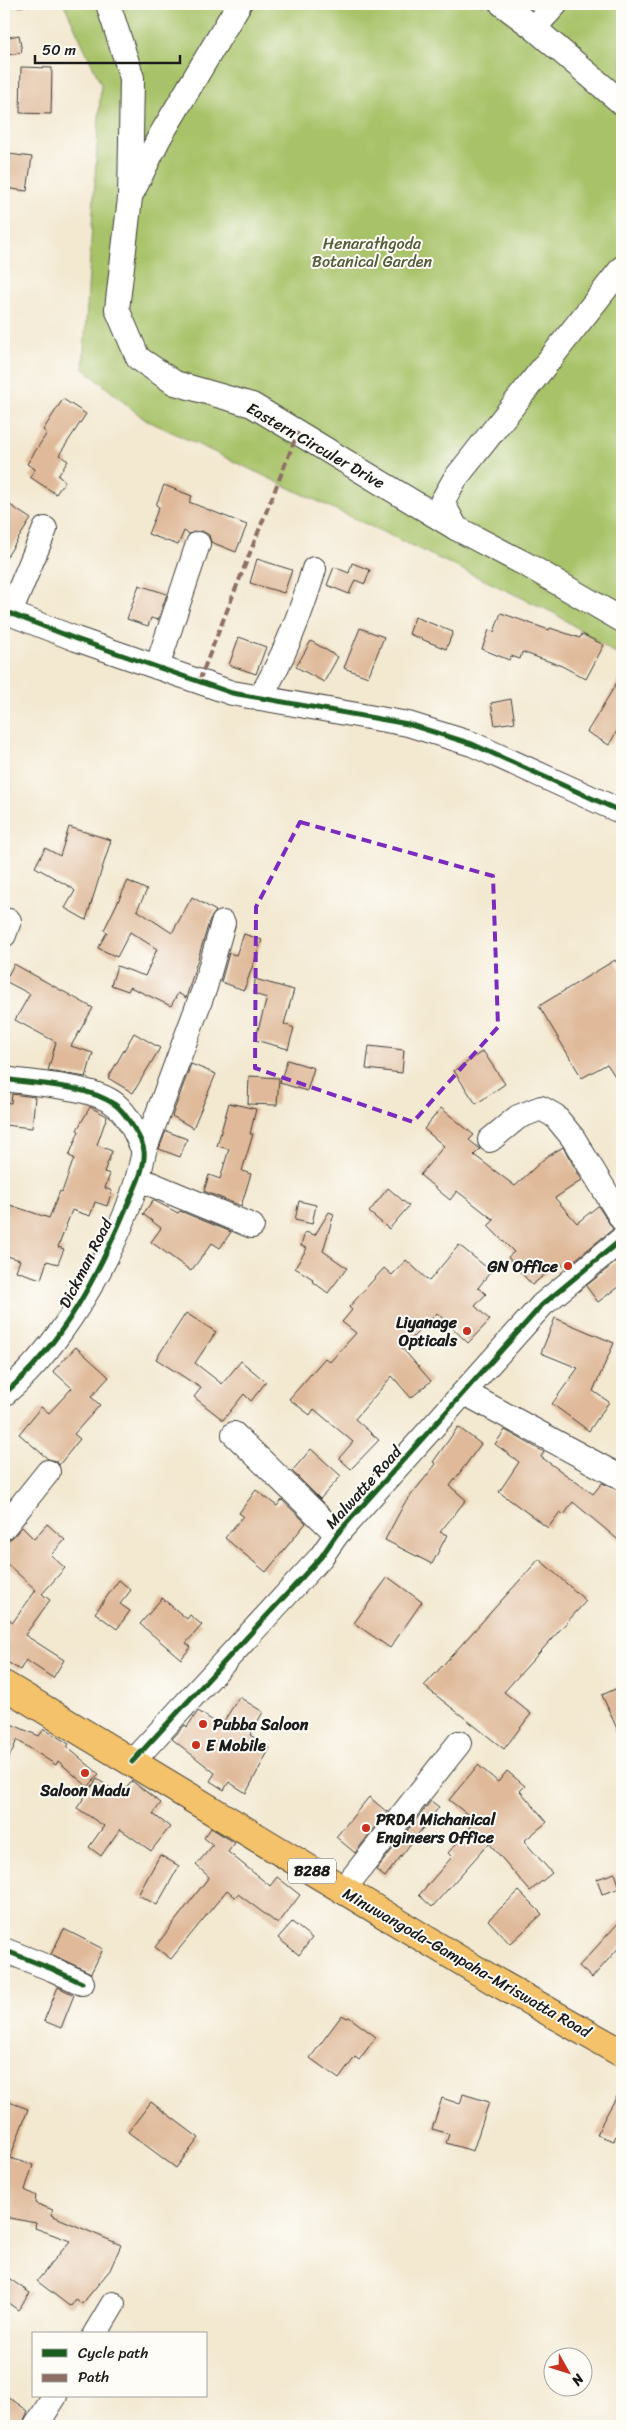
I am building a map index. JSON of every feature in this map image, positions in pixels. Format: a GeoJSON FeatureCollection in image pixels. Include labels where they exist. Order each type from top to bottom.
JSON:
{"type":"FeatureCollection","features":[{"type":"Feature","properties":{"kind":"main road","name":"Minuwangoda-Gampaha-Mriswatta Road"},"geometry":{"type":"LineString","coordinates":[[4,1684],[343,1890],[622,2053]]}},
{"type":"Feature","properties":{"kind":"street","name":"Eastern Circuler Drive"},"geometry":{"type":"LineString","coordinates":[[108,4],[132,78],[130,198],[117,309],[138,358],[175,383],[252,405],[456,528],[529,566],[622,620]]}},
{"type":"Feature","properties":{"kind":"street"},"geometry":{"type":"LineString","coordinates":[[130,198],[159,138],[239,4]]}},
{"type":"Feature","properties":{"kind":"street"},"geometry":{"type":"LineString","coordinates":[[502,4],[534,28],[622,103]]}},
{"type":"Feature","properties":{"kind":"street"},"geometry":{"type":"LineString","coordinates":[[534,28],[556,4]]}},
{"type":"Feature","properties":{"kind":"street"},"geometry":{"type":"LineString","coordinates":[[456,528],[442,502],[455,479],[574,332],[622,268]]}},
{"type":"Feature","properties":{"kind":"street"},"geometry":{"type":"LineString","coordinates":[[45,529],[7,612],[232,692],[408,724],[472,744],[622,812]]}},
{"type":"Feature","properties":{"kind":"street"},"geometry":{"type":"LineString","coordinates":[[158,667],[198,544]]}},
{"type":"Feature","properties":{"kind":"street"},"geometry":{"type":"LineString","coordinates":[[260,698],[275,672],[304,605],[314,569]]}},
{"type":"Feature","properties":{"kind":"street","name":"Dickman Road"},"geometry":{"type":"LineString","coordinates":[[4,1394],[18,1382],[73,1315],[104,1261],[139,1179],[144,1151],[205,987],[223,923]]}},
{"type":"Feature","properties":{"kind":"street"},"geometry":{"type":"LineString","coordinates":[[4,1079],[85,1090],[115,1104],[129,1121],[144,1151]]}},
{"type":"Feature","properties":{"kind":"street"},"geometry":{"type":"LineString","coordinates":[[490,1140],[518,1117],[541,1108],[555,1116],[574,1138],[622,1219]]}},
{"type":"Feature","properties":{"kind":"street"},"geometry":{"type":"LineString","coordinates":[[139,1179],[252,1226]]}},
{"type":"Feature","properties":{"kind":"street","name":"Malwatte Road"},"geometry":{"type":"LineString","coordinates":[[132,1762],[321,1557],[337,1534],[542,1305],[622,1239]]}},
{"type":"Feature","properties":{"kind":"street"},"geometry":{"type":"LineString","coordinates":[[465,1393],[622,1478]]}},
{"type":"Feature","properties":{"kind":"street"},"geometry":{"type":"LineString","coordinates":[[234,1434],[337,1534]]}},
{"type":"Feature","properties":{"kind":"street"},"geometry":{"type":"LineString","coordinates":[[4,1527],[48,1472]]}},
{"type":"Feature","properties":{"kind":"street"},"geometry":{"type":"LineString","coordinates":[[343,1890],[459,1743]]}},
{"type":"Feature","properties":{"kind":"street"},"geometry":{"type":"LineString","coordinates":[[4,1950],[52,1969],[82,1984]]}},
{"type":"Feature","properties":{"kind":"street"},"geometry":{"type":"LineString","coordinates":[[96,2332],[113,2304]]}},
{"type":"Feature","properties":{"kind":"street"},"geometry":{"type":"LineString","coordinates":[[36,2426],[54,2398]]}},
{"type":"Feature","properties":{"kind":"highlighted area"},"geometry":{"type":"Polygon","coordinates":[[[300,822],[493,876],[498,1027],[413,1122],[255,1068],[256,907],[300,822]]]}},
{"type":"Feature","properties":{"kind":"green space","name":"Henarathgoda Botanical Garden"},"geometry":{"type":"Polygon","coordinates":[[[64,4],[622,4],[622,658],[554,613],[144,419],[83,368],[101,84],[64,4]]]}},
{"type":"Feature","properties":{"kind":"building"},"geometry":{"type":"Polygon","coordinates":[[[19,35],[22,52],[4,56],[4,38],[19,35]]]}},
{"type":"Feature","properties":{"kind":"building"},"geometry":{"type":"Polygon","coordinates":[[[21,67],[52,68],[51,114],[20,113],[21,67]]]}},
{"type":"Feature","properties":{"kind":"building"},"geometry":{"type":"Polygon","coordinates":[[[9,154],[32,157],[27,191],[4,188],[9,154]]]}},
{"type":"Feature","properties":{"kind":"building"},"geometry":{"type":"Polygon","coordinates":[[[63,399],[86,414],[59,455],[68,461],[58,476],[65,481],[56,494],[30,477],[35,469],[27,464],[47,433],[43,430],[63,399]]]}},
{"type":"Feature","properties":{"kind":"building"},"geometry":{"type":"Polygon","coordinates":[[[164,485],[192,496],[189,502],[247,525],[236,552],[211,542],[209,535],[202,531],[189,534],[184,531],[178,545],[148,534],[159,507],[156,505],[164,485]]]}},
{"type":"Feature","properties":{"kind":"building"},"geometry":{"type":"Polygon","coordinates":[[[4,501],[31,519],[4,561],[4,501]]]}},
{"type":"Feature","properties":{"kind":"building"},"geometry":{"type":"Polygon","coordinates":[[[257,559],[292,570],[284,593],[250,583],[257,559]]]}},
{"type":"Feature","properties":{"kind":"building"},"geometry":{"type":"Polygon","coordinates":[[[352,563],[370,570],[365,584],[355,580],[349,594],[327,585],[334,567],[349,573],[352,563]]]}},
{"type":"Feature","properties":{"kind":"building"},"geometry":{"type":"Polygon","coordinates":[[[139,585],[167,594],[158,620],[151,618],[148,626],[127,619],[139,585]]]}},
{"type":"Feature","properties":{"kind":"building"},"geometry":{"type":"Polygon","coordinates":[[[501,613],[549,630],[550,628],[580,638],[582,634],[604,645],[586,679],[562,666],[522,652],[520,659],[511,656],[509,660],[482,649],[489,630],[494,632],[501,613]]]}},
{"type":"Feature","properties":{"kind":"building"},"geometry":{"type":"Polygon","coordinates":[[[415,617],[453,632],[446,649],[409,634],[415,617]]]}},
{"type":"Feature","properties":{"kind":"building"},"geometry":{"type":"Polygon","coordinates":[[[360,628],[384,637],[368,677],[344,668],[360,628]]]}},
{"type":"Feature","properties":{"kind":"building"},"geometry":{"type":"Polygon","coordinates":[[[239,637],[266,647],[256,674],[229,665],[239,637]]]}},
{"type":"Feature","properties":{"kind":"building"},"geometry":{"type":"Polygon","coordinates":[[[311,641],[338,657],[324,682],[296,667],[311,641]]]}},
{"type":"Feature","properties":{"kind":"building"},"geometry":{"type":"Polygon","coordinates":[[[622,674],[622,722],[609,745],[587,732],[622,674]]]}},
{"type":"Feature","properties":{"kind":"building"},"geometry":{"type":"Polygon","coordinates":[[[511,699],[515,722],[495,725],[491,703],[511,699]]]}},
{"type":"Feature","properties":{"kind":"building"},"geometry":{"type":"Polygon","coordinates":[[[69,827],[111,840],[86,920],[65,908],[75,891],[35,867],[45,848],[60,856],[69,827]]]}},
{"type":"Feature","properties":{"kind":"building"},"geometry":{"type":"Polygon","coordinates":[[[128,881],[147,890],[137,910],[172,933],[192,897],[216,911],[210,919],[186,998],[178,993],[171,1006],[130,987],[128,991],[111,985],[117,966],[145,976],[157,949],[130,932],[117,957],[98,948],[107,932],[104,930],[128,881]]]}},
{"type":"Feature","properties":{"kind":"building"},"geometry":{"type":"Polygon","coordinates":[[[244,934],[262,940],[244,990],[221,982],[229,953],[236,955],[244,934]]]}},
{"type":"Feature","properties":{"kind":"building"},"geometry":{"type":"Polygon","coordinates":[[[615,960],[622,972],[622,1087],[607,1064],[582,1078],[539,1006],[615,960]]]}},
{"type":"Feature","properties":{"kind":"building"},"geometry":{"type":"Polygon","coordinates":[[[14,964],[93,1008],[71,1046],[93,1053],[86,1077],[48,1071],[56,1042],[15,1020],[30,994],[5,981],[14,964]]]}},
{"type":"Feature","properties":{"kind":"building"},"geometry":{"type":"Polygon","coordinates":[[[255,979],[294,990],[284,1024],[294,1028],[288,1049],[255,1040],[267,998],[254,994],[255,979]]]}},
{"type":"Feature","properties":{"kind":"building"},"geometry":{"type":"Polygon","coordinates":[[[134,1033],[160,1048],[133,1093],[108,1078],[134,1033]]]}},
{"type":"Feature","properties":{"kind":"building"},"geometry":{"type":"Polygon","coordinates":[[[369,1046],[404,1050],[402,1073],[366,1069],[369,1046]]]}},
{"type":"Feature","properties":{"kind":"building"},"geometry":{"type":"Polygon","coordinates":[[[483,1051],[505,1084],[476,1104],[454,1071],[483,1051]]]}},
{"type":"Feature","properties":{"kind":"building"},"geometry":{"type":"Polygon","coordinates":[[[287,1060],[314,1068],[307,1091],[280,1083],[287,1060]]]}},
{"type":"Feature","properties":{"kind":"building"},"geometry":{"type":"Polygon","coordinates":[[[191,1064],[216,1074],[193,1128],[172,1116],[191,1064]]]}},
{"type":"Feature","properties":{"kind":"building"},"geometry":{"type":"Polygon","coordinates":[[[249,1076],[279,1078],[277,1105],[248,1104],[249,1076]]]}},
{"type":"Feature","properties":{"kind":"building"},"geometry":{"type":"Polygon","coordinates":[[[12,1094],[35,1097],[32,1128],[4,1125],[4,1102],[11,1103],[12,1094]]]}},
{"type":"Feature","properties":{"kind":"building"},"geometry":{"type":"Polygon","coordinates":[[[229,1103],[256,1109],[250,1134],[253,1134],[242,1171],[251,1174],[241,1206],[204,1191],[209,1175],[220,1179],[229,1149],[217,1146],[229,1103]]]}},
{"type":"Feature","properties":{"kind":"building"},"geometry":{"type":"Polygon","coordinates":[[[90,1107],[107,1116],[97,1145],[112,1151],[104,1172],[110,1174],[105,1188],[112,1191],[107,1206],[95,1202],[90,1216],[72,1210],[58,1247],[64,1249],[58,1264],[47,1261],[41,1279],[16,1271],[20,1260],[4,1255],[4,1203],[49,1218],[60,1191],[62,1192],[74,1158],[69,1156],[79,1131],[77,1130],[90,1107]]]}},
{"type":"Feature","properties":{"kind":"building"},"geometry":{"type":"Polygon","coordinates":[[[441,1108],[474,1135],[469,1140],[480,1149],[474,1155],[515,1186],[545,1158],[563,1147],[582,1180],[555,1198],[577,1223],[598,1206],[613,1229],[565,1268],[560,1262],[532,1285],[508,1257],[514,1252],[488,1226],[494,1220],[457,1191],[450,1200],[420,1175],[444,1146],[424,1129],[441,1108]]]}},
{"type":"Feature","properties":{"kind":"building"},"geometry":{"type":"Polygon","coordinates":[[[166,1131],[187,1139],[180,1157],[159,1149],[166,1131]]]}},
{"type":"Feature","properties":{"kind":"building"},"geometry":{"type":"Polygon","coordinates":[[[388,1188],[409,1206],[389,1229],[369,1212],[388,1188]]]}},
{"type":"Feature","properties":{"kind":"building"},"geometry":{"type":"Polygon","coordinates":[[[153,1200],[178,1213],[180,1211],[231,1232],[220,1248],[212,1243],[191,1271],[151,1242],[161,1228],[143,1214],[153,1200]]]}},
{"type":"Feature","properties":{"kind":"building"},"geometry":{"type":"Polygon","coordinates":[[[299,1201],[316,1205],[312,1224],[295,1220],[299,1201]]]}},
{"type":"Feature","properties":{"kind":"building"},"geometry":{"type":"Polygon","coordinates":[[[329,1212],[334,1214],[323,1251],[347,1268],[328,1293],[312,1281],[313,1279],[295,1268],[307,1248],[301,1246],[305,1232],[315,1235],[329,1212]]]}},
{"type":"Feature","properties":{"kind":"building"},"geometry":{"type":"Polygon","coordinates":[[[459,1245],[491,1271],[478,1288],[486,1294],[475,1306],[490,1320],[468,1343],[437,1313],[402,1348],[431,1381],[411,1398],[392,1376],[355,1419],[379,1440],[351,1469],[339,1458],[353,1442],[314,1409],[310,1415],[289,1399],[325,1358],[330,1362],[356,1333],[342,1322],[352,1310],[349,1307],[384,1268],[392,1275],[406,1260],[429,1281],[459,1245]]]}},
{"type":"Feature","properties":{"kind":"building"},"geometry":{"type":"Polygon","coordinates":[[[622,1257],[622,1284],[598,1302],[586,1286],[622,1257]]]}},
{"type":"Feature","properties":{"kind":"building"},"geometry":{"type":"Polygon","coordinates":[[[186,1313],[216,1332],[195,1363],[222,1384],[241,1361],[266,1382],[251,1401],[244,1394],[223,1420],[194,1397],[201,1388],[156,1359],[186,1313]]]}},
{"type":"Feature","properties":{"kind":"building"},"geometry":{"type":"Polygon","coordinates":[[[555,1318],[614,1343],[593,1391],[609,1402],[589,1431],[552,1404],[578,1368],[541,1353],[555,1318]]]}},
{"type":"Feature","properties":{"kind":"building"},"geometry":{"type":"Polygon","coordinates":[[[76,1347],[109,1377],[91,1397],[100,1405],[74,1434],[80,1439],[59,1465],[56,1461],[48,1459],[19,1434],[41,1407],[49,1413],[72,1388],[53,1371],[76,1347]]]}},
{"type":"Feature","properties":{"kind":"building"},"geometry":{"type":"Polygon","coordinates":[[[458,1427],[481,1444],[450,1486],[466,1500],[440,1532],[447,1535],[432,1564],[385,1540],[404,1504],[436,1464],[433,1462],[458,1427]]]}},
{"type":"Feature","properties":{"kind":"building"},"geometry":{"type":"Polygon","coordinates":[[[505,1430],[544,1452],[541,1457],[593,1494],[602,1483],[622,1492],[622,1543],[573,1502],[564,1515],[560,1512],[548,1528],[499,1492],[519,1462],[495,1444],[505,1430]]]}},
{"type":"Feature","properties":{"kind":"building"},"geometry":{"type":"Polygon","coordinates":[[[311,1449],[341,1476],[320,1499],[292,1471],[311,1449]]]}},
{"type":"Feature","properties":{"kind":"building"},"geometry":{"type":"Polygon","coordinates":[[[256,1490],[277,1506],[282,1500],[306,1523],[266,1572],[225,1538],[243,1516],[239,1513],[256,1490]]]}},
{"type":"Feature","properties":{"kind":"building"},"geometry":{"type":"Polygon","coordinates":[[[47,1524],[65,1540],[51,1555],[65,1568],[42,1594],[50,1600],[25,1635],[64,1660],[53,1678],[26,1660],[20,1670],[4,1660],[4,1616],[13,1622],[36,1590],[4,1561],[4,1543],[22,1527],[34,1539],[47,1524]]]}},
{"type":"Feature","properties":{"kind":"building"},"geometry":{"type":"Polygon","coordinates":[[[539,1559],[586,1601],[504,1692],[531,1714],[504,1749],[424,1686],[539,1559]]]}},
{"type":"Feature","properties":{"kind":"building"},"geometry":{"type":"Polygon","coordinates":[[[388,1577],[422,1602],[390,1648],[354,1623],[388,1577]]]}},
{"type":"Feature","properties":{"kind":"building"},"geometry":{"type":"Polygon","coordinates":[[[119,1580],[131,1590],[120,1604],[130,1611],[117,1629],[95,1613],[119,1580]]]}},
{"type":"Feature","properties":{"kind":"building"},"geometry":{"type":"Polygon","coordinates":[[[162,1598],[187,1619],[190,1615],[202,1625],[186,1643],[191,1647],[181,1659],[140,1624],[162,1598]]]}},
{"type":"Feature","properties":{"kind":"building"},"geometry":{"type":"Polygon","coordinates":[[[622,1686],[622,1740],[602,1695],[622,1686]]]}},
{"type":"Feature","properties":{"kind":"building"},"geometry":{"type":"Polygon","coordinates":[[[239,1697],[263,1712],[250,1735],[270,1748],[246,1793],[229,1782],[224,1790],[210,1781],[215,1773],[172,1739],[185,1725],[187,1727],[198,1711],[221,1726],[239,1697]]]}},
{"type":"Feature","properties":{"kind":"building"},"geometry":{"type":"Polygon","coordinates":[[[4,1721],[39,1736],[44,1729],[69,1744],[67,1747],[99,1774],[88,1787],[58,1761],[56,1765],[17,1740],[4,1769],[4,1721]]]}},
{"type":"Feature","properties":{"kind":"building"},"geometry":{"type":"Polygon","coordinates":[[[478,1765],[498,1782],[507,1771],[525,1786],[520,1791],[547,1822],[524,1841],[552,1873],[530,1891],[489,1843],[432,1907],[419,1895],[452,1857],[448,1853],[476,1821],[449,1800],[478,1765]]]}},
{"type":"Feature","properties":{"kind":"building"},"geometry":{"type":"Polygon","coordinates":[[[97,1779],[121,1795],[132,1781],[161,1803],[153,1814],[170,1827],[151,1851],[120,1829],[101,1856],[89,1847],[104,1826],[77,1808],[97,1779]]]}},
{"type":"Feature","properties":{"kind":"building","name":"PRDA Michanical Engineers Office"},"geometry":{"type":"Polygon","coordinates":[[[369,1797],[387,1812],[355,1853],[336,1837],[369,1797]]]}},
{"type":"Feature","properties":{"kind":"building"},"geometry":{"type":"Polygon","coordinates":[[[431,1801],[439,1807],[385,1877],[376,1870],[431,1801]]]}},
{"type":"Feature","properties":{"kind":"building"},"geometry":{"type":"Polygon","coordinates":[[[211,1828],[235,1843],[228,1852],[270,1886],[277,1877],[300,1895],[278,1924],[238,1894],[235,1897],[227,1890],[171,1959],[155,1947],[209,1877],[196,1865],[213,1845],[204,1838],[211,1828]]]}},
{"type":"Feature","properties":{"kind":"building"},"geometry":{"type":"Polygon","coordinates":[[[160,1855],[179,1866],[157,1905],[138,1895],[160,1855]]]}},
{"type":"Feature","properties":{"kind":"building"},"geometry":{"type":"Polygon","coordinates":[[[615,1873],[620,1888],[602,1894],[597,1879],[615,1873]]]}},
{"type":"Feature","properties":{"kind":"building"},"geometry":{"type":"Polygon","coordinates":[[[519,1891],[542,1914],[510,1944],[488,1920],[519,1891]]]}},
{"type":"Feature","properties":{"kind":"building"},"geometry":{"type":"Polygon","coordinates":[[[622,1919],[622,1944],[592,1978],[579,1966],[622,1919]]]}},
{"type":"Feature","properties":{"kind":"building"},"geometry":{"type":"Polygon","coordinates":[[[292,1922],[312,1938],[299,1955],[278,1938],[292,1922]]]}},
{"type":"Feature","properties":{"kind":"building"},"geometry":{"type":"Polygon","coordinates":[[[64,1929],[103,1949],[91,1973],[51,1954],[64,1929]]]}},
{"type":"Feature","properties":{"kind":"building"},"geometry":{"type":"Polygon","coordinates":[[[58,1987],[74,1995],[61,2028],[44,2021],[58,1987]]]}},
{"type":"Feature","properties":{"kind":"building"},"geometry":{"type":"Polygon","coordinates":[[[342,2015],[347,2018],[349,2017],[376,2037],[359,2060],[355,2057],[339,2079],[310,2058],[342,2015]]]}},
{"type":"Feature","properties":{"kind":"building"},"geometry":{"type":"Polygon","coordinates":[[[622,2087],[622,2118],[614,2141],[597,2135],[622,2087]]]}},
{"type":"Feature","properties":{"kind":"building"},"geometry":{"type":"Polygon","coordinates":[[[463,2094],[489,2102],[473,2151],[446,2143],[449,2134],[432,2129],[442,2098],[460,2104],[463,2094]]]}},
{"type":"Feature","properties":{"kind":"building"},"geometry":{"type":"Polygon","coordinates":[[[4,2100],[28,2109],[10,2158],[33,2165],[25,2190],[36,2196],[35,2203],[53,2210],[51,2215],[121,2245],[110,2270],[82,2304],[76,2299],[71,2306],[68,2305],[37,2281],[70,2241],[35,2228],[36,2223],[4,2217],[4,2100]]]}},
{"type":"Feature","properties":{"kind":"building"},"geometry":{"type":"Polygon","coordinates":[[[151,2102],[199,2138],[176,2168],[128,2132],[151,2102]]]}},
{"type":"Feature","properties":{"kind":"building"},"geometry":{"type":"Polygon","coordinates":[[[4,2275],[30,2293],[18,2310],[4,2300],[4,2275]]]}},
{"type":"Feature","properties":{"kind":"building"},"geometry":{"type":"Polygon","coordinates":[[[4,2394],[28,2411],[22,2426],[4,2426],[4,2394]]]}},
{"type":"Feature","properties":{"kind":"marked path"},"geometry":{"type":"LineString","coordinates":[[4,6],[49,4]]}},
{"type":"Feature","properties":{"kind":"marked path"},"geometry":{"type":"LineString","coordinates":[[199,681],[298,432]]}},
{"type":"Feature","properties":{"kind":"cycle path"},"geometry":{"type":"LineString","coordinates":[[4,611],[76,639],[232,693],[408,724],[472,744],[622,812]]}},
{"type":"Feature","properties":{"kind":"cycle path"},"geometry":{"type":"LineString","coordinates":[[4,1079],[60,1086],[89,1092],[102,1097],[123,1112],[137,1133],[144,1151],[143,1164],[138,1179],[116,1232],[91,1283],[61,1331],[44,1353],[4,1394]]}},
{"type":"Feature","properties":{"kind":"cycle path"},"geometry":{"type":"LineString","coordinates":[[132,1762],[321,1557],[337,1534],[542,1305],[622,1239]]}},
{"type":"Feature","properties":{"kind":"cycle path"},"geometry":{"type":"LineString","coordinates":[[4,1950],[82,1983]]}},
{"type":"Feature","properties":{"kind":"place","name":"GN Office"},"geometry":{"type":"Point","coordinates":[568,1266]}},
{"type":"Feature","properties":{"kind":"place","name":"Liyanage Opticals"},"geometry":{"type":"Point","coordinates":[467,1331]}},
{"type":"Feature","properties":{"kind":"place","name":"Pubba Saloon"},"geometry":{"type":"Point","coordinates":[203,1724]}},
{"type":"Feature","properties":{"kind":"place","name":"E Mobile"},"geometry":{"type":"Point","coordinates":[196,1745]}},
{"type":"Feature","properties":{"kind":"place","name":"Saloon Madu"},"geometry":{"type":"Point","coordinates":[85,1773]}},
{"type":"Feature","properties":{"kind":"place","name":"PRDA Michanical Engineers Office"},"geometry":{"type":"Point","coordinates":[366,1828]}}]}
